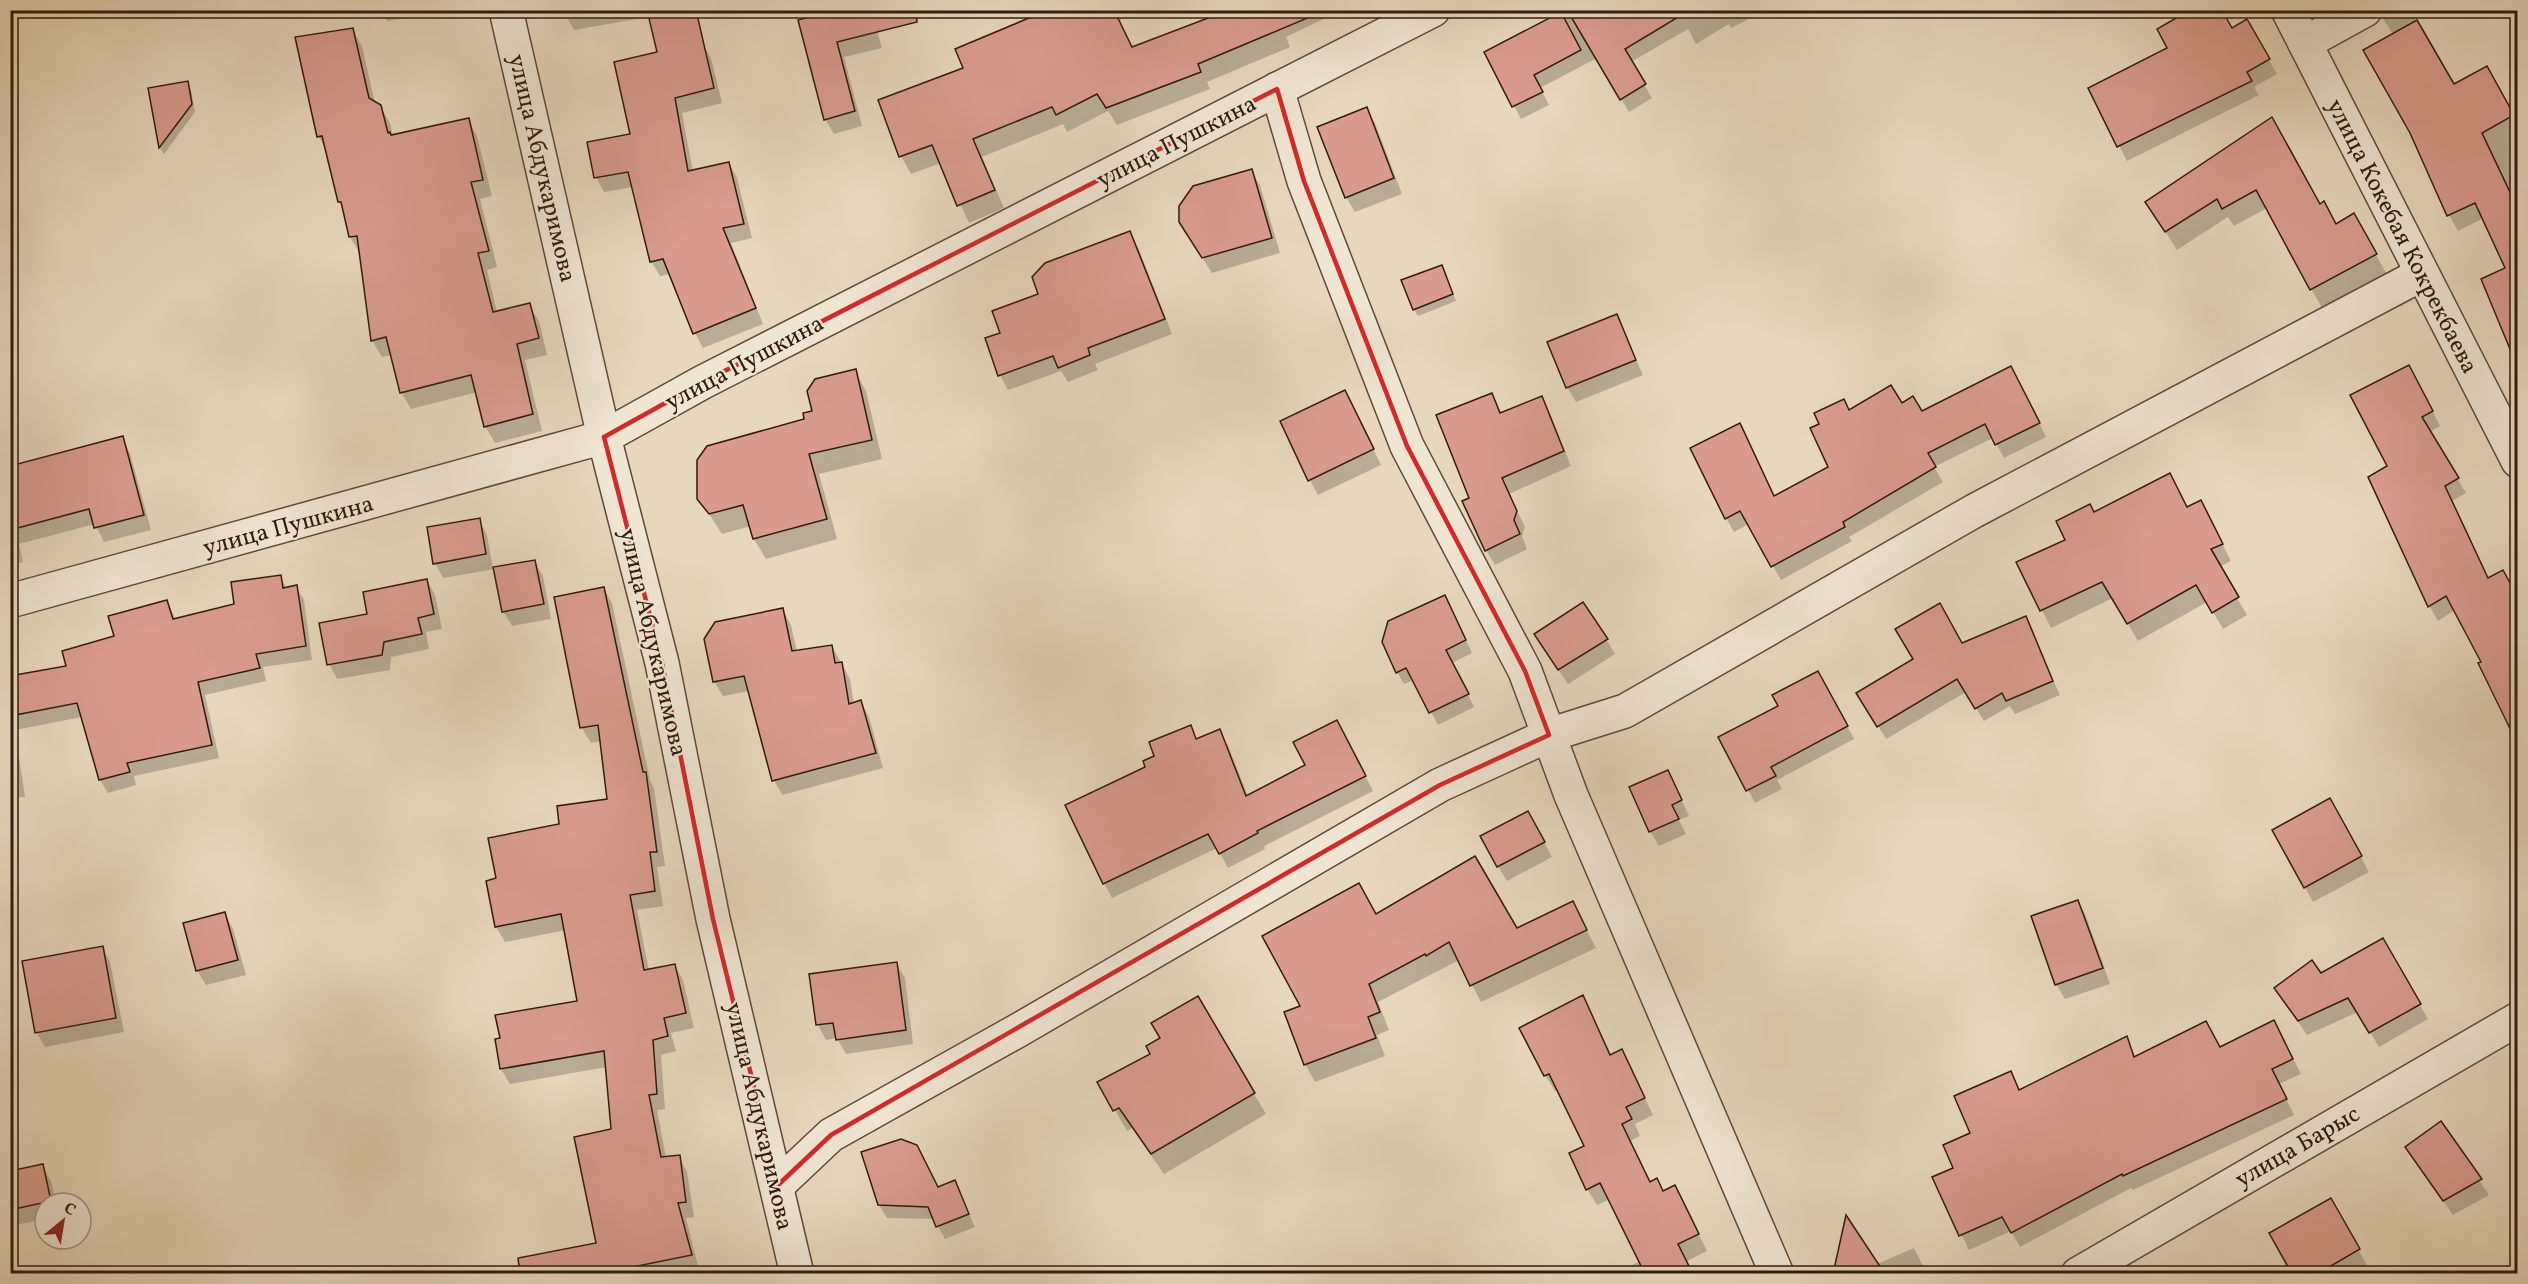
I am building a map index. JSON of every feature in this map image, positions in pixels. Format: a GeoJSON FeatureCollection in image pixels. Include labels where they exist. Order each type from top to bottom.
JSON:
{"type":"FeatureCollection","features":[{"type":"Feature","properties":{"kind":"street","name":"улица Абдукаримова"},"geometry":{"type":"LineString","coordinates":[[506,10],[604,437],[662,663],[713,919],[778,1185],[797,1274]]}},
{"type":"Feature","properties":{"kind":"street","name":"улица Пушкина"},"geometry":{"type":"LineString","coordinates":[[10,602],[604,437],[703,382],[1433,10]]}},
{"type":"Feature","properties":{"kind":"street","name":"улица Кокебая Кокрекбаева"},"geometry":{"type":"LineString","coordinates":[[2288,10],[2517,461]]}},
{"type":"Feature","properties":{"kind":"street"},"geometry":{"type":"LineString","coordinates":[[2305,43],[2365,10]]}},
{"type":"Feature","properties":{"kind":"street"},"geometry":{"type":"LineString","coordinates":[[1277,89],[1304,181],[1407,446],[1525,671],[1571,795],[1777,1274]]}},
{"type":"Feature","properties":{"kind":"street"},"geometry":{"type":"LineString","coordinates":[[778,1185],[831,1135],[1017,1031],[1440,785],[1549,735],[1625,711],[1974,511],[2422,274]]}},
{"type":"Feature","properties":{"kind":"street","name":"улица Барыс"},"geometry":{"type":"LineString","coordinates":[[2078,1274],[2517,1019]]}},
{"type":"Feature","properties":{"kind":"highlighted area"},"geometry":{"type":"Polygon","coordinates":[[[1277,89],[1304,181],[1407,446],[1525,671],[1549,735],[1440,785],[831,1135],[778,1185],[713,919],[662,663],[604,437],[703,382],[1277,89]]]}},
{"type":"Feature","properties":{"kind":"building"},"geometry":{"type":"Polygon","coordinates":[[[647,10],[696,10],[714,88],[675,98],[688,171],[729,162],[744,224],[723,228],[756,308],[693,334],[663,259],[650,262],[628,172],[594,178],[587,142],[630,134],[614,62],[657,52],[647,10]]]}},
{"type":"Feature","properties":{"kind":"building"},"geometry":{"type":"Polygon","coordinates":[[[837,10],[916,10],[917,22],[837,42],[855,111],[824,120],[798,20],[837,10]]]}},
{"type":"Feature","properties":{"kind":"building"},"geometry":{"type":"Polygon","coordinates":[[[1048,10],[1114,10],[1132,47],[1229,10],[1324,11],[1198,64],[1201,72],[1106,108],[1097,94],[1056,115],[1052,107],[973,139],[995,190],[957,206],[932,145],[899,157],[878,100],[963,68],[955,49],[1048,10]]]}},
{"type":"Feature","properties":{"kind":"building"},"geometry":{"type":"Polygon","coordinates":[[[1567,10],[1601,10],[1605,16],[1614,10],[1690,10],[1625,49],[1646,84],[1620,100],[1567,10]]]}},
{"type":"Feature","properties":{"kind":"building"},"geometry":{"type":"Polygon","coordinates":[[[2190,10],[2222,10],[2232,28],[2247,19],[2270,59],[2247,72],[2252,81],[2117,147],[2088,88],[2167,48],[2157,29],[2190,10]]]}},
{"type":"Feature","properties":{"kind":"building"},"geometry":{"type":"Polygon","coordinates":[[[1561,12],[1581,50],[1534,75],[1543,92],[1512,107],[1484,52],[1561,12]]]}},
{"type":"Feature","properties":{"kind":"building"},"geometry":{"type":"Polygon","coordinates":[[[2417,20],[2454,84],[2487,66],[2514,115],[2482,133],[2517,207],[2517,366],[2481,279],[2505,268],[2475,203],[2447,216],[2410,133],[2363,50],[2417,20]]]}},
{"type":"Feature","properties":{"kind":"building"},"geometry":{"type":"Polygon","coordinates":[[[353,28],[369,98],[381,105],[388,133],[390,132],[391,135],[469,118],[483,180],[471,182],[489,251],[478,253],[493,312],[530,303],[539,338],[517,344],[533,414],[484,427],[471,375],[400,393],[386,337],[371,341],[357,236],[349,237],[322,136],[317,137],[295,37],[353,28]]]}},
{"type":"Feature","properties":{"kind":"building"},"geometry":{"type":"Polygon","coordinates":[[[188,81],[192,104],[159,148],[148,88],[188,81]]]}},
{"type":"Feature","properties":{"kind":"building"},"geometry":{"type":"Polygon","coordinates":[[[1367,107],[1394,178],[1345,198],[1317,127],[1367,107]]]}},
{"type":"Feature","properties":{"kind":"building"},"geometry":{"type":"Polygon","coordinates":[[[2272,117],[2320,204],[2324,201],[2336,224],[2354,213],[2377,254],[2310,290],[2256,190],[2222,209],[2217,199],[2165,232],[2145,202],[2272,117]]]}},
{"type":"Feature","properties":{"kind":"building"},"geometry":{"type":"Polygon","coordinates":[[[1252,169],[1272,238],[1202,258],[1179,222],[1179,206],[1193,186],[1252,169]]]}},
{"type":"Feature","properties":{"kind":"building"},"geometry":{"type":"Polygon","coordinates":[[[1130,231],[1165,319],[1088,348],[1090,355],[1058,368],[1053,356],[998,376],[985,338],[1000,333],[992,311],[1038,294],[1032,277],[1045,263],[1130,231]]]}},
{"type":"Feature","properties":{"kind":"building"},"geometry":{"type":"Polygon","coordinates":[[[1442,265],[1453,294],[1413,310],[1401,280],[1442,265]]]}},
{"type":"Feature","properties":{"kind":"building"},"geometry":{"type":"Polygon","coordinates":[[[1617,314],[1636,360],[1566,388],[1547,342],[1617,314]]]}},
{"type":"Feature","properties":{"kind":"building"},"geometry":{"type":"Polygon","coordinates":[[[2409,365],[2433,411],[2422,417],[2459,478],[2445,486],[2488,578],[2503,570],[2517,596],[2517,743],[2478,663],[2481,662],[2446,596],[2428,607],[2368,477],[2387,466],[2350,395],[2409,365]]]}},
{"type":"Feature","properties":{"kind":"building"},"geometry":{"type":"Polygon","coordinates":[[[2011,366],[2040,423],[1995,445],[1985,424],[1928,453],[1936,467],[1843,522],[1845,527],[1771,567],[1740,511],[1725,519],[1690,448],[1740,423],[1774,496],[1828,467],[1810,428],[1819,424],[1814,413],[1844,399],[1849,410],[1891,385],[1902,403],[1913,396],[1922,411],[2011,366]]]}},
{"type":"Feature","properties":{"kind":"building"},"geometry":{"type":"Polygon","coordinates":[[[856,369],[872,440],[809,454],[827,519],[753,539],[743,505],[709,514],[697,499],[697,460],[707,446],[804,419],[803,413],[812,411],[807,391],[815,379],[856,369]]]}},
{"type":"Feature","properties":{"kind":"building"},"geometry":{"type":"Polygon","coordinates":[[[1345,390],[1374,449],[1308,481],[1280,421],[1345,390]]]}},
{"type":"Feature","properties":{"kind":"building"},"geometry":{"type":"Polygon","coordinates":[[[1492,393],[1500,413],[1542,396],[1564,451],[1502,478],[1517,511],[1514,520],[1520,534],[1485,551],[1462,501],[1469,498],[1436,415],[1492,393]]]}},
{"type":"Feature","properties":{"kind":"building"},"geometry":{"type":"Polygon","coordinates":[[[123,436],[144,515],[94,528],[89,509],[10,530],[10,466],[123,436]]]}},
{"type":"Feature","properties":{"kind":"building"},"geometry":{"type":"Polygon","coordinates":[[[2170,473],[2187,507],[2201,500],[2223,544],[2211,549],[2239,597],[2212,613],[2196,585],[2127,624],[2102,582],[2040,611],[2016,562],[2065,540],[2056,521],[2090,504],[2094,512],[2170,473]]]}},
{"type":"Feature","properties":{"kind":"building"},"geometry":{"type":"Polygon","coordinates":[[[480,518],[486,554],[433,564],[427,527],[480,518]]]}},
{"type":"Feature","properties":{"kind":"building"},"geometry":{"type":"Polygon","coordinates":[[[535,560],[544,604],[502,612],[493,567],[535,560]]]}},
{"type":"Feature","properties":{"kind":"building"},"geometry":{"type":"Polygon","coordinates":[[[281,575],[283,588],[297,585],[306,646],[256,654],[260,668],[198,682],[212,745],[127,763],[130,772],[99,780],[77,703],[10,716],[10,676],[66,666],[62,651],[114,636],[108,616],[167,600],[173,619],[234,604],[231,582],[281,575]]]}},
{"type":"Feature","properties":{"kind":"building"},"geometry":{"type":"Polygon","coordinates":[[[427,579],[434,614],[418,618],[422,634],[384,642],[382,655],[327,665],[319,623],[367,614],[363,592],[427,579]]]}},
{"type":"Feature","properties":{"kind":"building"},"geometry":{"type":"Polygon","coordinates":[[[604,587],[643,772],[646,772],[657,852],[650,852],[655,891],[630,895],[644,970],[675,964],[686,1013],[664,1018],[668,1036],[653,1040],[657,1094],[649,1095],[661,1157],[680,1155],[686,1202],[678,1203],[692,1255],[598,1274],[520,1274],[518,1258],[596,1243],[574,1137],[611,1129],[604,1051],[500,1069],[495,1039],[500,1038],[495,1015],[577,1001],[561,914],[495,927],[486,881],[496,878],[488,838],[559,824],[557,806],[607,799],[598,725],[580,728],[554,597],[604,587]]]}},
{"type":"Feature","properties":{"kind":"building"},"geometry":{"type":"Polygon","coordinates":[[[1445,595],[1466,640],[1446,650],[1469,694],[1429,713],[1406,668],[1396,673],[1382,642],[1388,621],[1445,595]]]}},
{"type":"Feature","properties":{"kind":"building"},"geometry":{"type":"Polygon","coordinates":[[[1583,602],[1608,639],[1558,670],[1534,634],[1583,602]]]}},
{"type":"Feature","properties":{"kind":"building"},"geometry":{"type":"Polygon","coordinates":[[[1940,603],[1962,643],[2026,616],[2053,681],[2006,701],[2002,693],[1975,709],[1957,679],[1877,727],[1856,693],[1913,659],[1895,629],[1940,603]]]}},
{"type":"Feature","properties":{"kind":"building"},"geometry":{"type":"Polygon","coordinates":[[[783,608],[792,651],[832,645],[835,663],[842,662],[849,704],[861,700],[876,753],[772,781],[744,676],[713,682],[704,639],[715,622],[783,608]]]}},
{"type":"Feature","properties":{"kind":"building"},"geometry":{"type":"Polygon","coordinates":[[[1818,671],[1848,726],[1771,767],[1776,776],[1746,791],[1718,737],[1778,706],[1772,695],[1818,671]]]}},
{"type":"Feature","properties":{"kind":"building"},"geometry":{"type":"Polygon","coordinates":[[[1337,720],[1366,776],[1257,831],[1258,833],[1219,854],[1208,834],[1103,884],[1065,805],[1145,767],[1143,761],[1154,756],[1149,742],[1191,725],[1196,739],[1220,729],[1246,796],[1305,765],[1293,742],[1337,720]]]}},
{"type":"Feature","properties":{"kind":"building"},"geometry":{"type":"Polygon","coordinates":[[[1668,770],[1682,800],[1672,805],[1679,819],[1649,832],[1629,787],[1668,770]]]}},
{"type":"Feature","properties":{"kind":"building"},"geometry":{"type":"Polygon","coordinates":[[[2330,798],[2362,856],[2304,888],[2272,830],[2330,798]]]}},
{"type":"Feature","properties":{"kind":"building"},"geometry":{"type":"Polygon","coordinates":[[[1528,811],[1545,842],[1497,867],[1480,836],[1528,811]]]}},
{"type":"Feature","properties":{"kind":"building"},"geometry":{"type":"Polygon","coordinates":[[[1475,856],[1517,928],[1573,901],[1587,930],[1470,986],[1449,942],[1369,984],[1380,1012],[1368,1017],[1376,1038],[1304,1065],[1284,1012],[1300,1006],[1262,936],[1359,883],[1376,914],[1475,856]]]}},
{"type":"Feature","properties":{"kind":"building"},"geometry":{"type":"Polygon","coordinates":[[[2078,900],[2103,968],[2055,985],[2031,916],[2078,900]]]}},
{"type":"Feature","properties":{"kind":"building"},"geometry":{"type":"Polygon","coordinates":[[[225,912],[238,960],[196,971],[183,923],[225,912]]]}},
{"type":"Feature","properties":{"kind":"building"},"geometry":{"type":"Polygon","coordinates":[[[2383,938],[2421,1004],[2369,1033],[2348,998],[2298,1021],[2274,988],[2312,960],[2321,973],[2383,938]]]}},
{"type":"Feature","properties":{"kind":"building"},"geometry":{"type":"Polygon","coordinates":[[[103,946],[116,1018],[35,1033],[22,961],[103,946]]]}},
{"type":"Feature","properties":{"kind":"building"},"geometry":{"type":"Polygon","coordinates":[[[897,962],[906,1030],[836,1040],[833,1023],[816,1025],[809,974],[897,962]]]}},
{"type":"Feature","properties":{"kind":"building"},"geometry":{"type":"Polygon","coordinates":[[[1583,995],[1610,1055],[1622,1049],[1645,1098],[1626,1107],[1632,1119],[1622,1124],[1650,1182],[1657,1178],[1663,1191],[1675,1185],[1699,1234],[1678,1244],[1693,1274],[1645,1274],[1600,1183],[1586,1190],[1569,1153],[1584,1146],[1549,1074],[1544,1076],[1519,1028],[1583,995]]]}},
{"type":"Feature","properties":{"kind":"building"},"geometry":{"type":"Polygon","coordinates":[[[1198,996],[1255,1093],[1151,1154],[1119,1108],[1113,1111],[1097,1082],[1150,1054],[1146,1046],[1160,1038],[1151,1023],[1198,996]]]}},
{"type":"Feature","properties":{"kind":"building"},"geometry":{"type":"Polygon","coordinates":[[[2274,1020],[2293,1059],[2272,1069],[2287,1099],[2123,1176],[2122,1174],[2011,1233],[2002,1217],[1959,1236],[1932,1177],[1953,1168],[1943,1145],[1970,1133],[1954,1096],[2011,1071],[2019,1090],[2127,1036],[2134,1057],[2206,1021],[2220,1047],[2274,1020]]]}},
{"type":"Feature","properties":{"kind":"building"},"geometry":{"type":"Polygon","coordinates":[[[2441,1121],[2482,1179],[2443,1201],[2405,1147],[2441,1121]]]}},
{"type":"Feature","properties":{"kind":"building"},"geometry":{"type":"Polygon","coordinates":[[[901,1139],[917,1145],[938,1187],[955,1180],[969,1214],[936,1227],[928,1207],[878,1205],[861,1152],[901,1139]]]}},
{"type":"Feature","properties":{"kind":"building"},"geometry":{"type":"Polygon","coordinates":[[[43,1164],[49,1191],[33,1191],[33,1205],[10,1210],[10,1171],[43,1164]]]}},
{"type":"Feature","properties":{"kind":"building"},"geometry":{"type":"Polygon","coordinates":[[[2331,1198],[2360,1249],[2317,1274],[2292,1274],[2269,1233],[2331,1198]]]}},
{"type":"Feature","properties":{"kind":"building"},"geometry":{"type":"Polygon","coordinates":[[[1846,1215],[1885,1274],[1833,1274],[1846,1215]]]}}]}
